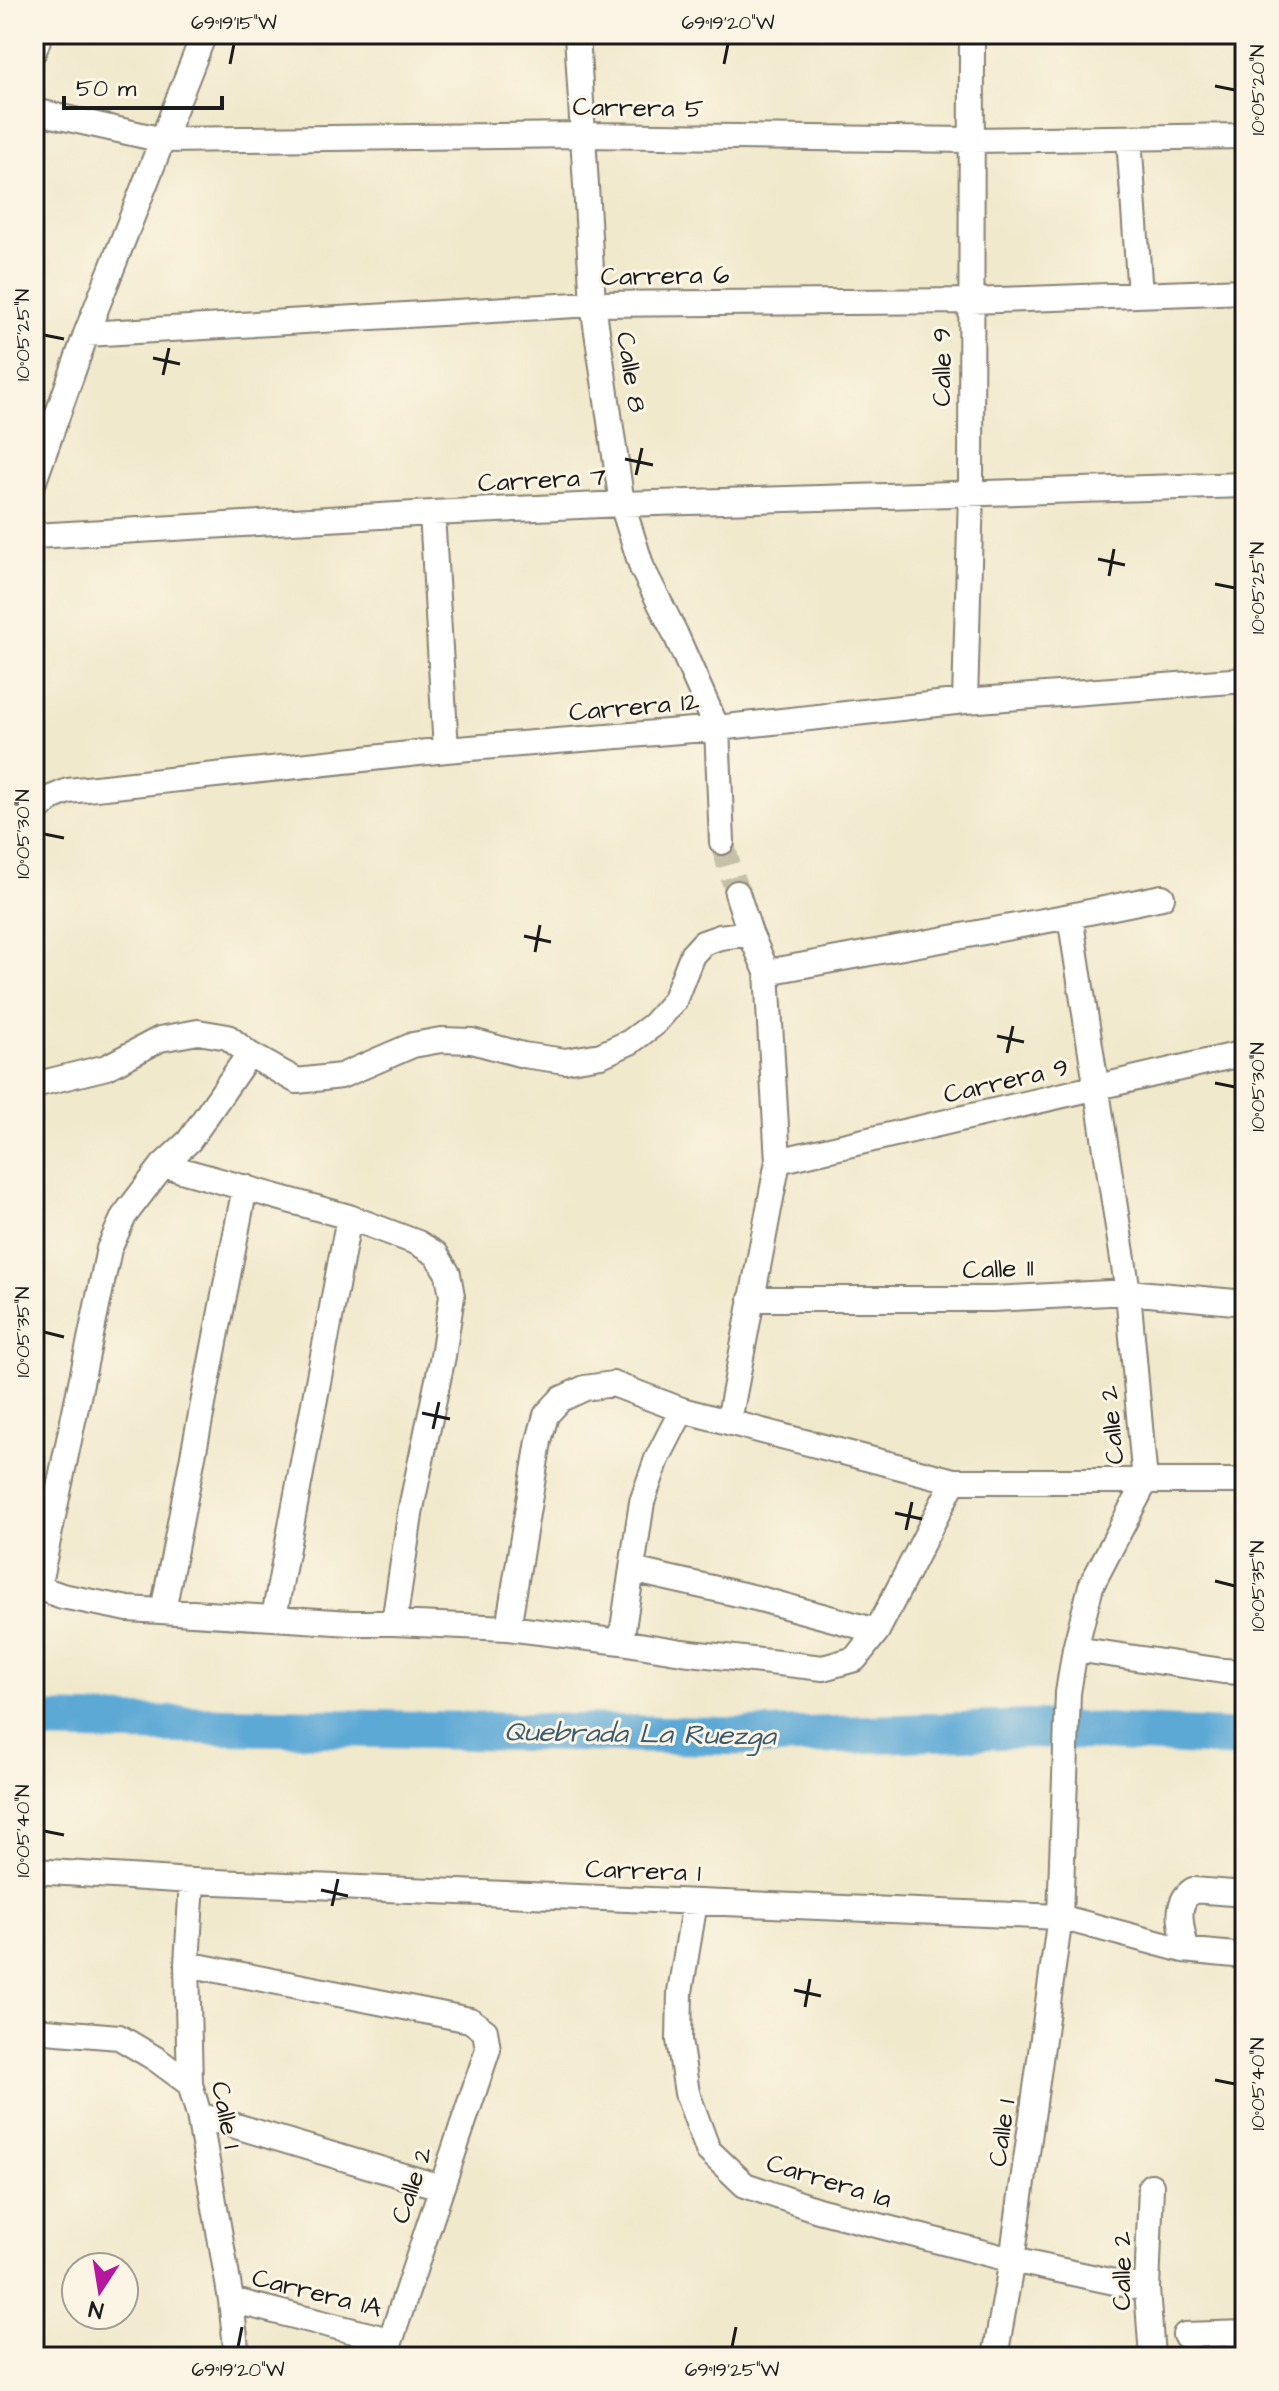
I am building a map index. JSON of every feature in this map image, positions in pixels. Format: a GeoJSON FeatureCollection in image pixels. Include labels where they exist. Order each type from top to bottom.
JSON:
{"type":"FeatureCollection","features":[{"type":"Feature","properties":{"kind":"street"},"geometry":{"type":"LineString","coordinates":[[34,51],[40,34]]}},
{"type":"Feature","properties":{"kind":"street"},"geometry":{"type":"LineString","coordinates":[[34,481],[86,334],[204,34]]}},
{"type":"Feature","properties":{"kind":"street","name":"Calle 8"},"geometry":{"type":"LineString","coordinates":[[577,34],[593,304],[622,504],[642,568],[717,728],[722,842]]}},
{"type":"Feature","properties":{"kind":"street","name":"Calle 9"},"geometry":{"type":"LineString","coordinates":[[965,701],[971,493],[972,34]]}},
{"type":"Feature","properties":{"kind":"street","name":"Carrera 5"},"geometry":{"type":"LineString","coordinates":[[34,111],[163,140],[584,135],[970,140],[1245,136]]}},
{"type":"Feature","properties":{"kind":"street"},"geometry":{"type":"LineString","coordinates":[[1129,138],[1140,295]]}},
{"type":"Feature","properties":{"kind":"street","name":"Carrera 6"},"geometry":{"type":"LineString","coordinates":[[86,334],[593,304],[970,301],[1245,291]]}},
{"type":"Feature","properties":{"kind":"street","name":"Carrera 7"},"geometry":{"type":"LineString","coordinates":[[34,536],[622,504],[1245,485]]}},
{"type":"Feature","properties":{"kind":"street"},"geometry":{"type":"LineString","coordinates":[[432,513],[446,750]]}},
{"type":"Feature","properties":{"kind":"street","name":"Carrera 12"},"geometry":{"type":"LineString","coordinates":[[34,813],[51,798],[68,791],[446,750],[717,728],[965,701],[1245,680]]}},
{"type":"Feature","properties":{"kind":"street"},"geometry":{"type":"LineString","coordinates":[[729,1421],[778,1161],[767,972],[737,893]]}},
{"type":"Feature","properties":{"kind":"street"},"geometry":{"type":"LineString","coordinates":[[767,972],[1162,897]]}},
{"type":"Feature","properties":{"kind":"street","name":"Calle 2"},"geometry":{"type":"LineString","coordinates":[[1060,1917],[1068,1693],[1075,1649],[1091,1586],[1145,1482],[1128,1292],[1070,916]]}},
{"type":"Feature","properties":{"kind":"street"},"geometry":{"type":"LineString","coordinates":[[34,1085],[107,1067],[160,1039],[198,1032],[228,1037],[249,1054],[297,1081],[341,1076],[413,1045],[441,1040],[472,1041],[523,1055],[565,1061],[601,1055],[630,1042],[653,1025],[674,1001],[692,955],[703,943],[750,933]]}},
{"type":"Feature","properties":{"kind":"street","name":"Carrera 9"},"geometry":{"type":"LineString","coordinates":[[778,1161],[1245,1053]]}},
{"type":"Feature","properties":{"kind":"street"},"geometry":{"type":"LineString","coordinates":[[249,1054],[189,1141],[163,1165],[124,1216],[109,1249],[36,1587],[62,1596],[128,1609],[351,1623],[508,1628],[823,1668],[855,1659],[877,1631],[954,1481]]}},
{"type":"Feature","properties":{"kind":"street"},"geometry":{"type":"LineString","coordinates":[[163,1165],[349,1217],[418,1243],[436,1254],[448,1274],[452,1296],[443,1356],[411,1508],[394,1623]]}},
{"type":"Feature","properties":{"kind":"street"},"geometry":{"type":"LineString","coordinates":[[163,1611],[245,1187]]}},
{"type":"Feature","properties":{"kind":"street"},"geometry":{"type":"LineString","coordinates":[[274,1617],[349,1217]]}},
{"type":"Feature","properties":{"kind":"street","name":"Calle 11"},"geometry":{"type":"LineString","coordinates":[[751,1299],[992,1299],[1128,1292],[1245,1303]]}},
{"type":"Feature","properties":{"kind":"street"},"geometry":{"type":"LineString","coordinates":[[508,1628],[546,1415],[561,1399],[585,1388],[613,1384],[682,1410],[954,1481],[1245,1481]]}},
{"type":"Feature","properties":{"kind":"street"},"geometry":{"type":"LineString","coordinates":[[621,1642],[642,1502],[657,1459],[682,1410]]}},
{"type":"Feature","properties":{"kind":"street"},"geometry":{"type":"LineString","coordinates":[[632,1570],[756,1598],[877,1631]]}},
{"type":"Feature","properties":{"kind":"street"},"geometry":{"type":"LineString","coordinates":[[1075,1649],[1245,1672]]}},
{"type":"Feature","properties":{"kind":"street","name":"Carrera 1"},"geometry":{"type":"LineString","coordinates":[[34,1871],[192,1881],[1060,1917],[1186,1950],[1245,1956]]}},
{"type":"Feature","properties":{"kind":"street","name":"Calle 1"},"geometry":{"type":"LineString","coordinates":[[192,1881],[187,1964],[190,2084],[199,2115],[231,2300],[237,2357]]}},
{"type":"Feature","properties":{"kind":"street"},"geometry":{"type":"LineString","coordinates":[[1186,1950],[1180,1911],[1186,1895],[1193,1890],[1245,1894]]}},
{"type":"Feature","properties":{"kind":"street","name":"Carrera 1a"},"geometry":{"type":"LineString","coordinates":[[695,1902],[680,1992],[679,2040],[687,2093],[708,2150],[745,2185],[818,2210],[1012,2260],[1147,2289]]}},
{"type":"Feature","properties":{"kind":"street","name":"Calle 1"},"geometry":{"type":"LineString","coordinates":[[995,2357],[1012,2260],[1060,1917]]}},
{"type":"Feature","properties":{"kind":"street","name":"Calle 2"},"geometry":{"type":"LineString","coordinates":[[187,1964],[470,2020],[485,2031],[488,2049],[387,2349]]}},
{"type":"Feature","properties":{"kind":"street"},"geometry":{"type":"LineString","coordinates":[[34,2030],[119,2037],[190,2084]]}},
{"type":"Feature","properties":{"kind":"street"},"geometry":{"type":"LineString","coordinates":[[199,2115],[440,2187]]}},
{"type":"Feature","properties":{"kind":"street","name":"Calle 2"},"geometry":{"type":"LineString","coordinates":[[1151,2186],[1147,2289],[1152,2357]]}},
{"type":"Feature","properties":{"kind":"street","name":"Carrera 1A"},"geometry":{"type":"LineString","coordinates":[[231,2300],[387,2349]]}},
{"type":"Feature","properties":{"kind":"street"},"geometry":{"type":"LineString","coordinates":[[1185,2335],[1245,2333]]}},
{"type":"Feature","properties":{"kind":"waterway","name":"Quebrada La Ruezga"},"geometry":{"type":"LineString","coordinates":[[34,1722],[769,1737],[1034,1729],[1245,1739]]}},
{"type":"Feature","properties":{"kind":"tunnel"},"geometry":{"type":"LineString","coordinates":[[722,842],[737,893]]}}]}
